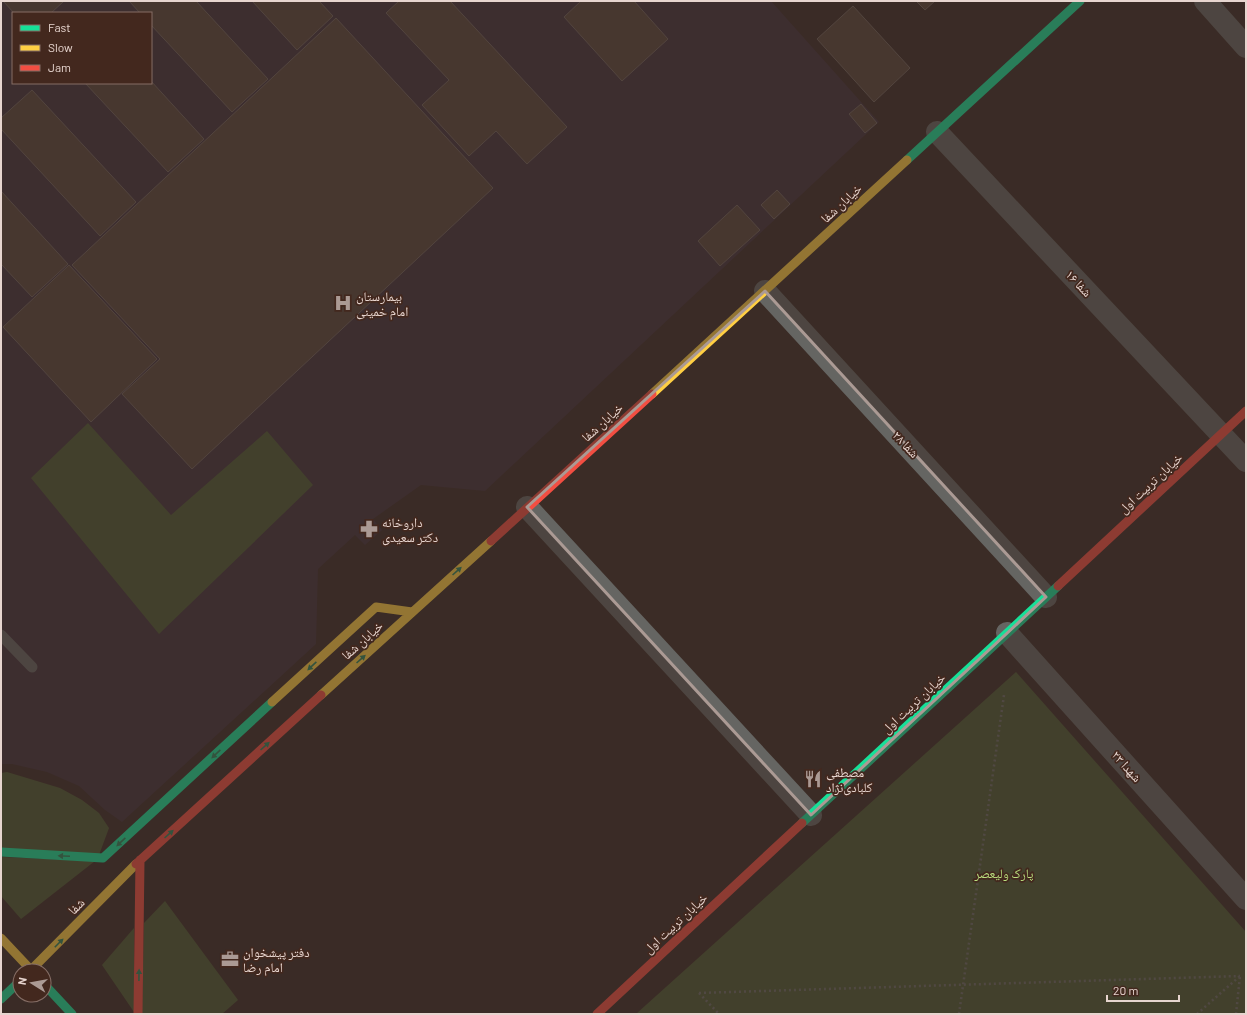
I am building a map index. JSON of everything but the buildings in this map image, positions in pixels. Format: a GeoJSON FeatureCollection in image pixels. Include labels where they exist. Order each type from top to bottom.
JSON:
{"type":"FeatureCollection","features":[{"type":"Feature","properties":{"kind":"street","name":"خیابان شفا"},"geometry":{"type":"LineString","coordinates":[[140,860],[765,291],[1080,1]]}},
{"type":"Feature","properties":{"kind":"street"},"geometry":{"type":"LineString","coordinates":[[1205,1],[1246,47]]}},
{"type":"Feature","properties":{"kind":"street","name":"شفا ۱۶"},"geometry":{"type":"LineString","coordinates":[[937,132],[1246,461]]}},
{"type":"Feature","properties":{"kind":"street","name":"شفا ۲۸"},"geometry":{"type":"LineString","coordinates":[[765,291],[1046,597]]}},
{"type":"Feature","properties":{"kind":"street","name":"خیابان تربیت اول"},"geometry":{"type":"LineString","coordinates":[[597,1014],[1246,411]]}},
{"type":"Feature","properties":{"kind":"street"},"geometry":{"type":"LineString","coordinates":[[527,507],[811,815]]}},
{"type":"Feature","properties":{"kind":"street"},"geometry":{"type":"LineString","coordinates":[[1,852],[103,858],[376,607],[412,612]]}},
{"type":"Feature","properties":{"kind":"street","name":"شهدا ۲۳"},"geometry":{"type":"LineString","coordinates":[[1007,633],[1246,899]]}},
{"type":"Feature","properties":{"kind":"street"},"geometry":{"type":"LineString","coordinates":[[138,1014],[140,860]]}},
{"type":"Feature","properties":{"kind":"street","name":"شفا"},"geometry":{"type":"LineString","coordinates":[[39,963],[140,860]]}},
{"type":"Feature","properties":{"kind":"street"},"geometry":{"type":"LineString","coordinates":[[1,938],[24,963]]}},
{"type":"Feature","properties":{"kind":"street"},"geometry":{"type":"LineString","coordinates":[[1,999],[12,989]]}},
{"type":"Feature","properties":{"kind":"street"},"geometry":{"type":"LineString","coordinates":[[52,993],[72,1014]]}},
{"type":"Feature","properties":{"kind":"lane"},"geometry":{"type":"LineString","coordinates":[[1,634],[32,667]]}},
{"type":"Feature","properties":{"kind":"path"},"geometry":{"type":"LineString","coordinates":[[959,1014],[1004,695]]}},
{"type":"Feature","properties":{"kind":"path"},"geometry":{"type":"LineString","coordinates":[[718,1014],[699,993],[1240,976]]}},
{"type":"Feature","properties":{"kind":"path"},"geometry":{"type":"LineString","coordinates":[[1197,1014],[1240,976]]}},
{"type":"Feature","properties":{"kind":"path"},"geometry":{"type":"LineString","coordinates":[[1236,1014],[1240,976]]}},
{"type":"Feature","properties":{"kind":"highlighted area"},"geometry":{"type":"Polygon","coordinates":[[[765,291],[1046,597],[811,815],[527,507],[765,291]]]}},
{"type":"Feature","properties":{"kind":"shaded area","name":"بیمارستان امام خمینی"},"geometry":{"type":"Polygon","coordinates":[[[1,1],[771,1],[879,122],[485,491],[421,485],[373,519],[382,530],[365,545],[355,535],[318,569],[316,644],[122,822],[105,810],[79,786],[47,772],[12,764],[1,764],[1,1]]]}},
{"type":"Feature","properties":{"kind":"green space"},"geometry":{"type":"Polygon","coordinates":[[[88,423],[171,515],[267,431],[313,485],[159,634],[31,478],[88,423]]]}},
{"type":"Feature","properties":{"kind":"green space","name":"پارک ولیعصر"},"geometry":{"type":"Polygon","coordinates":[[[1016,672],[1246,932],[1246,1014],[636,1014],[1016,672]]]}},
{"type":"Feature","properties":{"kind":"green space"},"geometry":{"type":"Polygon","coordinates":[[[7,772],[60,788],[82,800],[99,813],[109,828],[99,855],[1,852],[1,773],[7,772]]]}},
{"type":"Feature","properties":{"kind":"green space"},"geometry":{"type":"Polygon","coordinates":[[[1,857],[95,861],[21,919],[1,896],[1,857]]]}},
{"type":"Feature","properties":{"kind":"green space"},"geometry":{"type":"Polygon","coordinates":[[[165,901],[238,1000],[222,1014],[142,1014],[144,923],[165,901]]]}},
{"type":"Feature","properties":{"kind":"green space"},"geometry":{"type":"Polygon","coordinates":[[[134,928],[134,1012],[102,965],[134,928]]]}},
{"type":"Feature","properties":{"kind":"traffic: fast"},"geometry":{"type":"LineString","coordinates":[[907,160],[1080,1]]}},
{"type":"Feature","properties":{"kind":"traffic: fast"},"geometry":{"type":"LineString","coordinates":[[802,823],[1058,586]]}},
{"type":"Feature","properties":{"kind":"traffic: fast"},"geometry":{"type":"LineString","coordinates":[[1,852],[103,858],[272,702]]}},
{"type":"Feature","properties":{"kind":"traffic: fast"},"geometry":{"type":"LineString","coordinates":[[1,999],[12,989]]}},
{"type":"Feature","properties":{"kind":"traffic: fast"},"geometry":{"type":"LineString","coordinates":[[52,993],[72,1014]]}},
{"type":"Feature","properties":{"kind":"traffic: slow"},"geometry":{"type":"LineString","coordinates":[[652,394],[907,160]]}},
{"type":"Feature","properties":{"kind":"traffic: slow"},"geometry":{"type":"LineString","coordinates":[[321,695],[491,541]]}},
{"type":"Feature","properties":{"kind":"traffic: slow"},"geometry":{"type":"LineString","coordinates":[[272,702],[376,607],[412,612]]}},
{"type":"Feature","properties":{"kind":"traffic: slow"},"geometry":{"type":"LineString","coordinates":[[38,963],[136,864]]}},
{"type":"Feature","properties":{"kind":"traffic: slow"},"geometry":{"type":"LineString","coordinates":[[1,938],[24,963]]}},
{"type":"Feature","properties":{"kind":"traffic: jam"},"geometry":{"type":"LineString","coordinates":[[491,541],[652,394]]}},
{"type":"Feature","properties":{"kind":"traffic: jam"},"geometry":{"type":"LineString","coordinates":[[1058,586],[1246,411]]}},
{"type":"Feature","properties":{"kind":"traffic: jam"},"geometry":{"type":"LineString","coordinates":[[136,864],[321,695]]}},
{"type":"Feature","properties":{"kind":"traffic: jam"},"geometry":{"type":"LineString","coordinates":[[597,1014],[802,823]]}},
{"type":"Feature","properties":{"kind":"traffic: jam"},"geometry":{"type":"LineString","coordinates":[[138,1014],[140,860]]}},
{"type":"Feature","properties":{"kind":"place","name":"بیمارستان امام خمینی"},"geometry":{"type":"Point","coordinates":[343,303]}},
{"type":"Feature","properties":{"kind":"place","name":"داروخانه دکتر سعیدی"},"geometry":{"type":"Point","coordinates":[369,529]}},
{"type":"Feature","properties":{"kind":"place","name":"مصطفی کلبادی‌نژاد"},"geometry":{"type":"Point","coordinates":[813,779]}},
{"type":"Feature","properties":{"kind":"place","name":"دفتر پیشخوان امام رضا"},"geometry":{"type":"Point","coordinates":[230,959]}}]}
